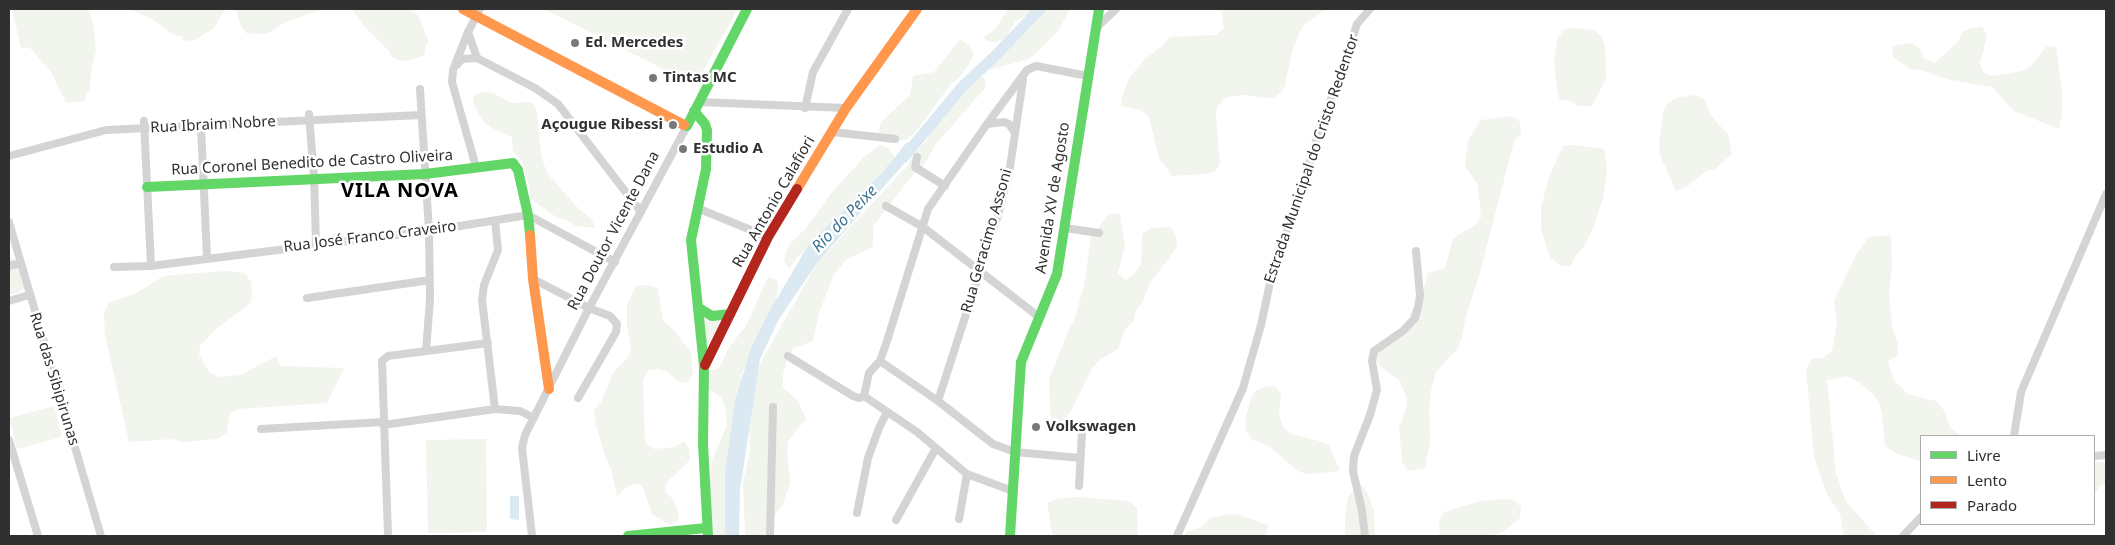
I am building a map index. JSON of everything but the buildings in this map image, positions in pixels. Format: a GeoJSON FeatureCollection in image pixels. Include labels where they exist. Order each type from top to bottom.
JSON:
{"type":"FeatureCollection","features":[{"type":"Feature","properties":{"kind":"street"},"geometry":{"type":"LineString","coordinates":[[463,9],[479,13],[687,126]]}},
{"type":"Feature","properties":{"kind":"street","name":"Rua Doutor Vicente Dana"},"geometry":{"type":"LineString","coordinates":[[532,536],[522,448],[525,435],[589,308],[687,126],[747,9]]}},
{"type":"Feature","properties":{"kind":"street"},"geometry":{"type":"LineString","coordinates":[[805,108],[813,72],[848,9]]}},
{"type":"Feature","properties":{"kind":"street","name":"Rua Antonio Calafiori"},"geometry":{"type":"LineString","coordinates":[[704,366],[768,237],[846,108],[916,9]]}},
{"type":"Feature","properties":{"kind":"street","name":"Avenida XV de Agosto"},"geometry":{"type":"LineString","coordinates":[[1010,536],[1021,362],[1057,274],[1099,9]]}},
{"type":"Feature","properties":{"kind":"street"},"geometry":{"type":"LineString","coordinates":[[1097,27],[1116,9]]}},
{"type":"Feature","properties":{"kind":"street","name":"Estrada Municipal do Cristo Redentor"},"geometry":{"type":"LineString","coordinates":[[1177,536],[1246,381],[1261,325],[1274,264],[1295,211],[1321,125],[1341,74],[1357,24],[1370,9]]}},
{"type":"Feature","properties":{"kind":"street"},"geometry":{"type":"LineString","coordinates":[[476,167],[463,118],[453,91],[453,70],[468,32],[479,13]]}},
{"type":"Feature","properties":{"kind":"street"},"geometry":{"type":"LineString","coordinates":[[468,32],[477,58]]}},
{"type":"Feature","properties":{"kind":"street"},"geometry":{"type":"LineString","coordinates":[[453,70],[462,59],[477,58],[536,88],[558,104],[641,212]]}},
{"type":"Feature","properties":{"kind":"street"},"geometry":{"type":"LineString","coordinates":[[864,396],[869,373],[880,361],[928,210],[987,124],[1027,70],[1036,66],[1088,76]]}},
{"type":"Feature","properties":{"kind":"street","name":"Rua Geracimo Assoni"},"geometry":{"type":"LineString","coordinates":[[938,401],[998,215],[1010,167],[1023,77]]}},
{"type":"Feature","properties":{"kind":"street"},"geometry":{"type":"LineString","coordinates":[[420,89],[429,231],[430,280],[426,352]]}},
{"type":"Feature","properties":{"kind":"street"},"geometry":{"type":"LineString","coordinates":[[628,536],[707,532],[703,444],[704,366],[690,240],[706,169],[707,130],[696,106],[846,108]]}},
{"type":"Feature","properties":{"kind":"street","name":"Rua Ibraim Nobre"},"geometry":{"type":"LineString","coordinates":[[9,156],[106,130],[144,125],[201,126],[309,117],[421,115]]}},
{"type":"Feature","properties":{"kind":"street"},"geometry":{"type":"LineString","coordinates":[[309,117],[314,178],[316,244]]}},
{"type":"Feature","properties":{"kind":"street"},"geometry":{"type":"LineString","coordinates":[[987,124],[1004,122],[1009,124],[1015,133]]}},
{"type":"Feature","properties":{"kind":"street"},"geometry":{"type":"LineString","coordinates":[[144,125],[151,266]]}},
{"type":"Feature","properties":{"kind":"street"},"geometry":{"type":"LineString","coordinates":[[201,126],[207,258]]}},
{"type":"Feature","properties":{"kind":"street"},"geometry":{"type":"LineString","coordinates":[[832,132],[894,139]]}},
{"type":"Feature","properties":{"kind":"street"},"geometry":{"type":"LineString","coordinates":[[917,158],[915,167],[944,186]]}},
{"type":"Feature","properties":{"kind":"street","name":"Rua Coronel Benedito de Castro Oliveira"},"geometry":{"type":"LineString","coordinates":[[148,186],[425,174],[513,163],[518,170],[528,215]]}},
{"type":"Feature","properties":{"kind":"street"},"geometry":{"type":"LineString","coordinates":[[2014,435],[2021,392],[2106,194]]}},
{"type":"Feature","properties":{"kind":"street"},"geometry":{"type":"LineString","coordinates":[[886,206],[923,228],[1039,317]]}},
{"type":"Feature","properties":{"kind":"street"},"geometry":{"type":"LineString","coordinates":[[697,208],[768,237]]}},
{"type":"Feature","properties":{"kind":"street"},"geometry":{"type":"LineString","coordinates":[[528,215],[615,262]]}},
{"type":"Feature","properties":{"kind":"street"},"geometry":{"type":"LineString","coordinates":[[528,215],[533,279],[549,389]]}},
{"type":"Feature","properties":{"kind":"street","name":"Rua José Franco Craveiro"},"geometry":{"type":"LineString","coordinates":[[114,267],[151,266],[429,231],[528,215]]}},
{"type":"Feature","properties":{"kind":"street"},"geometry":{"type":"LineString","coordinates":[[495,221],[498,250],[484,285],[482,300],[495,409]]}},
{"type":"Feature","properties":{"kind":"street","name":"Rua das Sibipirunas"},"geometry":{"type":"LineString","coordinates":[[9,222],[101,536]]}},
{"type":"Feature","properties":{"kind":"street"},"geometry":{"type":"LineString","coordinates":[[1065,228],[1099,233]]}},
{"type":"Feature","properties":{"kind":"street"},"geometry":{"type":"LineString","coordinates":[[1365,536],[1362,511],[1353,471],[1354,456],[1370,415],[1377,390],[1372,361],[1374,350],[1404,331],[1414,318],[1418,307],[1420,296],[1416,251]]}},
{"type":"Feature","properties":{"kind":"street"},"geometry":{"type":"LineString","coordinates":[[9,266],[21,263]]}},
{"type":"Feature","properties":{"kind":"street"},"geometry":{"type":"LineString","coordinates":[[533,279],[589,308],[610,316],[617,327],[578,398]]}},
{"type":"Feature","properties":{"kind":"street"},"geometry":{"type":"LineString","coordinates":[[307,298],[430,280]]}},
{"type":"Feature","properties":{"kind":"street"},"geometry":{"type":"LineString","coordinates":[[9,301],[29,295]]}},
{"type":"Feature","properties":{"kind":"street"},"geometry":{"type":"LineString","coordinates":[[699,308],[712,316],[730,314]]}},
{"type":"Feature","properties":{"kind":"street"},"geometry":{"type":"LineString","coordinates":[[388,536],[382,361],[388,356],[488,343]]}},
{"type":"Feature","properties":{"kind":"street"},"geometry":{"type":"LineString","coordinates":[[788,356],[853,396],[859,398],[864,396]]}},
{"type":"Feature","properties":{"kind":"street"},"geometry":{"type":"LineString","coordinates":[[880,361],[938,401],[993,444],[1015,452],[1080,458]]}},
{"type":"Feature","properties":{"kind":"street"},"geometry":{"type":"LineString","coordinates":[[546,363],[550,366],[561,366]]}},
{"type":"Feature","properties":{"kind":"street"},"geometry":{"type":"LineString","coordinates":[[864,396],[917,432],[967,474],[1013,491]]}},
{"type":"Feature","properties":{"kind":"street"},"geometry":{"type":"LineString","coordinates":[[770,536],[773,407]]}},
{"type":"Feature","properties":{"kind":"street"},"geometry":{"type":"LineString","coordinates":[[261,429],[383,423],[495,409],[520,411],[534,418]]}},
{"type":"Feature","properties":{"kind":"street"},"geometry":{"type":"LineString","coordinates":[[857,513],[868,458],[879,428],[888,412]]}},
{"type":"Feature","properties":{"kind":"street"},"geometry":{"type":"LineString","coordinates":[[1079,486],[1082,434]]}},
{"type":"Feature","properties":{"kind":"street"},"geometry":{"type":"LineString","coordinates":[[9,440],[11,454],[38,536]]}},
{"type":"Feature","properties":{"kind":"street"},"geometry":{"type":"LineString","coordinates":[[896,520],[936,448]]}},
{"type":"Feature","properties":{"kind":"street"},"geometry":{"type":"LineString","coordinates":[[959,519],[967,474]]}},
{"type":"Feature","properties":{"kind":"street"},"geometry":{"type":"LineString","coordinates":[[1903,536],[1920,519]]}},
{"type":"Feature","properties":{"kind":"shaded area"},"geometry":{"type":"Polygon","coordinates":[[[12,9],[89,9],[94,29],[96,51],[89,92],[87,92],[85,101],[66,103],[51,72],[29,47],[21,49],[12,9]]]}},
{"type":"Feature","properties":{"kind":"shaded area"},"geometry":{"type":"Polygon","coordinates":[[[129,9],[225,9],[214,28],[195,40],[184,41],[181,35],[176,36],[150,18],[129,9]]]}},
{"type":"Feature","properties":{"kind":"shaded area"},"geometry":{"type":"Polygon","coordinates":[[[236,9],[324,9],[286,22],[268,33],[257,34],[246,33],[240,24],[236,9]]]}},
{"type":"Feature","properties":{"kind":"shaded area"},"geometry":{"type":"Polygon","coordinates":[[[351,9],[409,9],[418,15],[429,42],[426,44],[424,55],[411,60],[400,61],[391,56],[389,51],[364,26],[351,9]]]}},
{"type":"Feature","properties":{"kind":"shaded area"},"geometry":{"type":"Polygon","coordinates":[[[544,9],[738,9],[695,85],[544,9]]]}},
{"type":"Feature","properties":{"kind":"shaded area"},"geometry":{"type":"Polygon","coordinates":[[[1008,9],[1036,9],[1015,22],[1005,38],[996,42],[986,41],[984,37],[996,28],[1008,9]]]}},
{"type":"Feature","properties":{"kind":"shaded area"},"geometry":{"type":"Polygon","coordinates":[[[1045,9],[1070,9],[1059,30],[1036,53],[1028,59],[990,70],[989,60],[1045,9]]]}},
{"type":"Feature","properties":{"kind":"shaded area"},"geometry":{"type":"Polygon","coordinates":[[[1221,9],[1326,9],[1302,27],[1293,48],[1284,89],[1275,97],[1264,98],[1245,95],[1225,98],[1217,107],[1220,164],[1214,172],[1172,176],[1159,158],[1149,117],[1140,110],[1121,106],[1122,97],[1129,78],[1144,60],[1170,37],[1216,35],[1224,28],[1221,9]]]}},
{"type":"Feature","properties":{"kind":"shaded area"},"geometry":{"type":"Polygon","coordinates":[[[1982,27],[1987,36],[1980,64],[1983,73],[1992,76],[2023,71],[2032,65],[2047,46],[2056,47],[2062,91],[2062,112],[2059,129],[2014,111],[1992,87],[1950,80],[1920,70],[1910,69],[1893,57],[1892,46],[1912,43],[1920,49],[1924,58],[1934,63],[1958,42],[1962,32],[1971,28],[1982,27]]]}},
{"type":"Feature","properties":{"kind":"shaded area"},"geometry":{"type":"Polygon","coordinates":[[[1565,29],[1594,30],[1602,37],[1605,46],[1606,79],[1592,106],[1579,106],[1570,101],[1560,100],[1557,91],[1554,58],[1558,37],[1565,29]]]}},
{"type":"Feature","properties":{"kind":"shaded area"},"geometry":{"type":"Polygon","coordinates":[[[960,39],[969,45],[974,53],[970,62],[914,134],[906,140],[896,141],[879,132],[881,122],[910,95],[913,76],[934,72],[960,39]]]}},
{"type":"Feature","properties":{"kind":"shaded area"},"geometry":{"type":"Polygon","coordinates":[[[984,77],[986,87],[935,145],[926,162],[912,176],[873,226],[873,247],[847,259],[834,274],[819,313],[813,341],[794,348],[788,356],[783,375],[783,387],[798,401],[806,419],[788,441],[790,483],[782,506],[768,523],[764,536],[745,536],[743,482],[750,452],[749,423],[757,373],[761,362],[817,263],[908,165],[912,156],[926,141],[958,91],[973,79],[984,77]]]}},
{"type":"Feature","properties":{"kind":"shaded area"},"geometry":{"type":"Polygon","coordinates":[[[483,92],[493,93],[512,103],[532,102],[537,111],[541,155],[547,173],[576,206],[591,219],[596,228],[576,226],[556,217],[531,199],[521,159],[513,152],[512,137],[492,128],[484,122],[473,104],[474,95],[483,92]]]}},
{"type":"Feature","properties":{"kind":"shaded area"},"geometry":{"type":"Polygon","coordinates":[[[1695,95],[1704,99],[1712,117],[1728,134],[1732,154],[1715,169],[1706,171],[1688,186],[1676,191],[1660,155],[1659,142],[1663,114],[1666,105],[1675,98],[1695,95]]]}},
{"type":"Feature","properties":{"kind":"shaded area"},"geometry":{"type":"Polygon","coordinates":[[[1512,116],[1520,122],[1521,133],[1514,141],[1479,276],[1466,316],[1462,337],[1458,348],[1436,372],[1431,391],[1429,410],[1430,443],[1425,468],[1409,471],[1402,462],[1399,428],[1406,409],[1407,399],[1400,381],[1382,368],[1376,360],[1375,349],[1381,341],[1390,338],[1409,323],[1410,314],[1426,283],[1427,273],[1445,268],[1453,238],[1474,226],[1481,218],[1478,185],[1465,166],[1468,140],[1481,120],[1512,116]]]}},
{"type":"Feature","properties":{"kind":"shaded area"},"geometry":{"type":"Polygon","coordinates":[[[879,145],[888,148],[894,156],[893,166],[796,259],[789,269],[784,261],[786,251],[791,243],[806,228],[832,192],[865,156],[879,145]]]}},
{"type":"Feature","properties":{"kind":"shaded area"},"geometry":{"type":"Polygon","coordinates":[[[1574,145],[1604,149],[1607,169],[1603,198],[1594,226],[1585,245],[1577,254],[1570,267],[1559,265],[1551,258],[1541,229],[1541,207],[1549,177],[1563,146],[1574,145]]]}},
{"type":"Feature","properties":{"kind":"shaded area"},"geometry":{"type":"Polygon","coordinates":[[[1110,213],[1120,214],[1125,245],[1118,273],[1126,280],[1135,273],[1141,264],[1142,234],[1151,228],[1171,227],[1176,236],[1177,247],[1150,283],[1143,302],[1136,310],[1134,320],[1125,330],[1118,349],[1100,360],[1092,368],[1072,409],[1060,426],[1052,420],[1049,379],[1073,323],[1084,286],[1091,237],[1110,213]]]}},
{"type":"Feature","properties":{"kind":"shaded area"},"geometry":{"type":"Polygon","coordinates":[[[1891,235],[1892,266],[1889,294],[1892,327],[1898,345],[1897,356],[1888,361],[1893,379],[1908,394],[1936,401],[1943,409],[1950,427],[1960,435],[1920,435],[1920,461],[1897,454],[1885,446],[1882,413],[1879,403],[1873,394],[1859,382],[1847,376],[1827,380],[1836,473],[1846,502],[1877,536],[1844,536],[1840,514],[1827,494],[1814,457],[1806,369],[1812,359],[1823,358],[1832,351],[1837,323],[1834,301],[1856,255],[1869,237],[1891,235]]]}},
{"type":"Feature","properties":{"kind":"shaded area"},"geometry":{"type":"Polygon","coordinates":[[[9,258],[15,259],[27,276],[27,285],[20,292],[9,295],[9,258]]]}},
{"type":"Feature","properties":{"kind":"shaded area"},"geometry":{"type":"Polygon","coordinates":[[[226,271],[245,273],[251,282],[252,295],[250,304],[217,328],[200,346],[199,355],[210,373],[220,377],[241,375],[277,357],[280,366],[344,368],[327,403],[239,409],[230,413],[227,432],[218,439],[183,442],[172,439],[129,442],[105,335],[104,313],[109,303],[136,293],[162,277],[226,271]]]}},
{"type":"Feature","properties":{"kind":"shaded area"},"geometry":{"type":"Polygon","coordinates":[[[768,277],[777,280],[778,290],[776,300],[742,373],[727,536],[706,536],[712,460],[727,425],[725,406],[721,398],[703,385],[701,375],[720,367],[728,349],[747,324],[768,277]]]}},
{"type":"Feature","properties":{"kind":"shaded area"},"geometry":{"type":"Polygon","coordinates":[[[647,285],[658,288],[663,321],[673,329],[691,353],[693,375],[686,383],[676,380],[668,372],[659,369],[648,370],[643,380],[645,442],[654,449],[675,447],[684,441],[689,449],[690,460],[666,483],[665,492],[673,499],[679,519],[670,525],[652,514],[642,485],[633,484],[624,489],[617,497],[611,468],[606,459],[595,421],[594,410],[601,402],[613,373],[628,357],[631,348],[627,326],[627,305],[636,286],[647,285]]]}},
{"type":"Feature","properties":{"kind":"shaded area"},"geometry":{"type":"Polygon","coordinates":[[[702,317],[723,318],[706,349],[702,317]]]}},
{"type":"Feature","properties":{"kind":"shaded area"},"geometry":{"type":"Polygon","coordinates":[[[1275,386],[1281,394],[1279,413],[1282,426],[1291,434],[1329,445],[1340,471],[1309,474],[1299,472],[1272,449],[1252,440],[1246,431],[1245,420],[1250,401],[1255,391],[1264,387],[1275,386]]]}},
{"type":"Feature","properties":{"kind":"shaded area"},"geometry":{"type":"Polygon","coordinates":[[[54,406],[62,437],[17,449],[9,418],[54,406]]]}},
{"type":"Feature","properties":{"kind":"shaded area"},"geometry":{"type":"Polygon","coordinates":[[[486,439],[487,532],[428,533],[426,440],[486,439]]]}},
{"type":"Feature","properties":{"kind":"shaded area"},"geometry":{"type":"Polygon","coordinates":[[[2095,461],[2106,463],[2106,484],[2101,485],[2095,493],[2095,461]]]}},
{"type":"Feature","properties":{"kind":"shaded area"},"geometry":{"type":"Polygon","coordinates":[[[1360,484],[1368,493],[1374,511],[1375,536],[1345,536],[1348,497],[1360,484]]]}},
{"type":"Feature","properties":{"kind":"shaded area"},"geometry":{"type":"Polygon","coordinates":[[[1078,497],[1129,501],[1137,508],[1138,536],[1055,536],[1052,534],[1047,503],[1056,499],[1078,497]]]}},
{"type":"Feature","properties":{"kind":"shaded area"},"geometry":{"type":"Polygon","coordinates":[[[1513,500],[1521,507],[1520,518],[1501,533],[1491,536],[1437,536],[1440,533],[1439,522],[1444,512],[1480,501],[1513,500]]]}},
{"type":"Feature","properties":{"kind":"shaded area"},"geometry":{"type":"Polygon","coordinates":[[[1230,514],[1239,515],[1268,525],[1266,536],[1185,536],[1185,533],[1203,526],[1210,518],[1230,514]]]}},
{"type":"Feature","properties":{"kind":"water"},"geometry":{"type":"Polygon","coordinates":[[[907,142],[916,150],[817,263],[779,319],[760,359],[740,490],[739,536],[725,536],[725,473],[735,401],[751,348],[769,312],[809,244],[882,173],[907,142]]]}},
{"type":"Feature","properties":{"kind":"water"},"geometry":{"type":"Polygon","coordinates":[[[510,496],[519,496],[519,520],[510,519],[510,496]]]}},
{"type":"Feature","properties":{"kind":"waterway","name":"Rio do Peixe"},"geometry":{"type":"LineString","coordinates":[[903,158],[962,87],[1040,9]]}},
{"type":"Feature","properties":{"kind":"traffic: fast"},"geometry":{"type":"LineString","coordinates":[[684,125],[687,126],[747,9]]}},
{"type":"Feature","properties":{"kind":"traffic: fast"},"geometry":{"type":"LineString","coordinates":[[1010,536],[1021,362],[1057,274],[1099,9]]}},
{"type":"Feature","properties":{"kind":"traffic: fast"},"geometry":{"type":"LineString","coordinates":[[694,111],[705,124],[707,130],[706,169],[691,240],[704,366],[703,444],[708,536]]}},
{"type":"Feature","properties":{"kind":"traffic: fast"},"geometry":{"type":"LineString","coordinates":[[147,187],[425,174],[513,163],[518,170],[528,215],[530,235]]}},
{"type":"Feature","properties":{"kind":"traffic: fast"},"geometry":{"type":"LineString","coordinates":[[699,308],[712,316],[730,314]]}},
{"type":"Feature","properties":{"kind":"traffic: fast"},"geometry":{"type":"LineString","coordinates":[[628,536],[706,528]]}},
{"type":"Feature","properties":{"kind":"traffic: slow"},"geometry":{"type":"LineString","coordinates":[[463,9],[684,125]]}},
{"type":"Feature","properties":{"kind":"traffic: slow"},"geometry":{"type":"LineString","coordinates":[[797,189],[846,108],[917,9]]}},
{"type":"Feature","properties":{"kind":"traffic: slow"},"geometry":{"type":"LineString","coordinates":[[530,235],[533,279],[549,389]]}},
{"type":"Feature","properties":{"kind":"traffic: jam"},"geometry":{"type":"LineString","coordinates":[[705,365],[768,237],[797,189]]}},
{"type":"Feature","properties":{"kind":"place","name":"Ed. Mercedes"},"geometry":{"type":"Point","coordinates":[575,43]}},
{"type":"Feature","properties":{"kind":"place","name":"Tintas MC"},"geometry":{"type":"Point","coordinates":[653,78]}},
{"type":"Feature","properties":{"kind":"place","name":"Açougue Ribessi"},"geometry":{"type":"Point","coordinates":[673,125]}},
{"type":"Feature","properties":{"kind":"place","name":"Estudio A"},"geometry":{"type":"Point","coordinates":[683,149]}},
{"type":"Feature","properties":{"kind":"place","name":"Volkswagen"},"geometry":{"type":"Point","coordinates":[1036,427]}},
{"type":"Feature","properties":{"kind":"district","name":"VILA NOVA"},"geometry":{"type":"Point","coordinates":[400,191]}}]}
